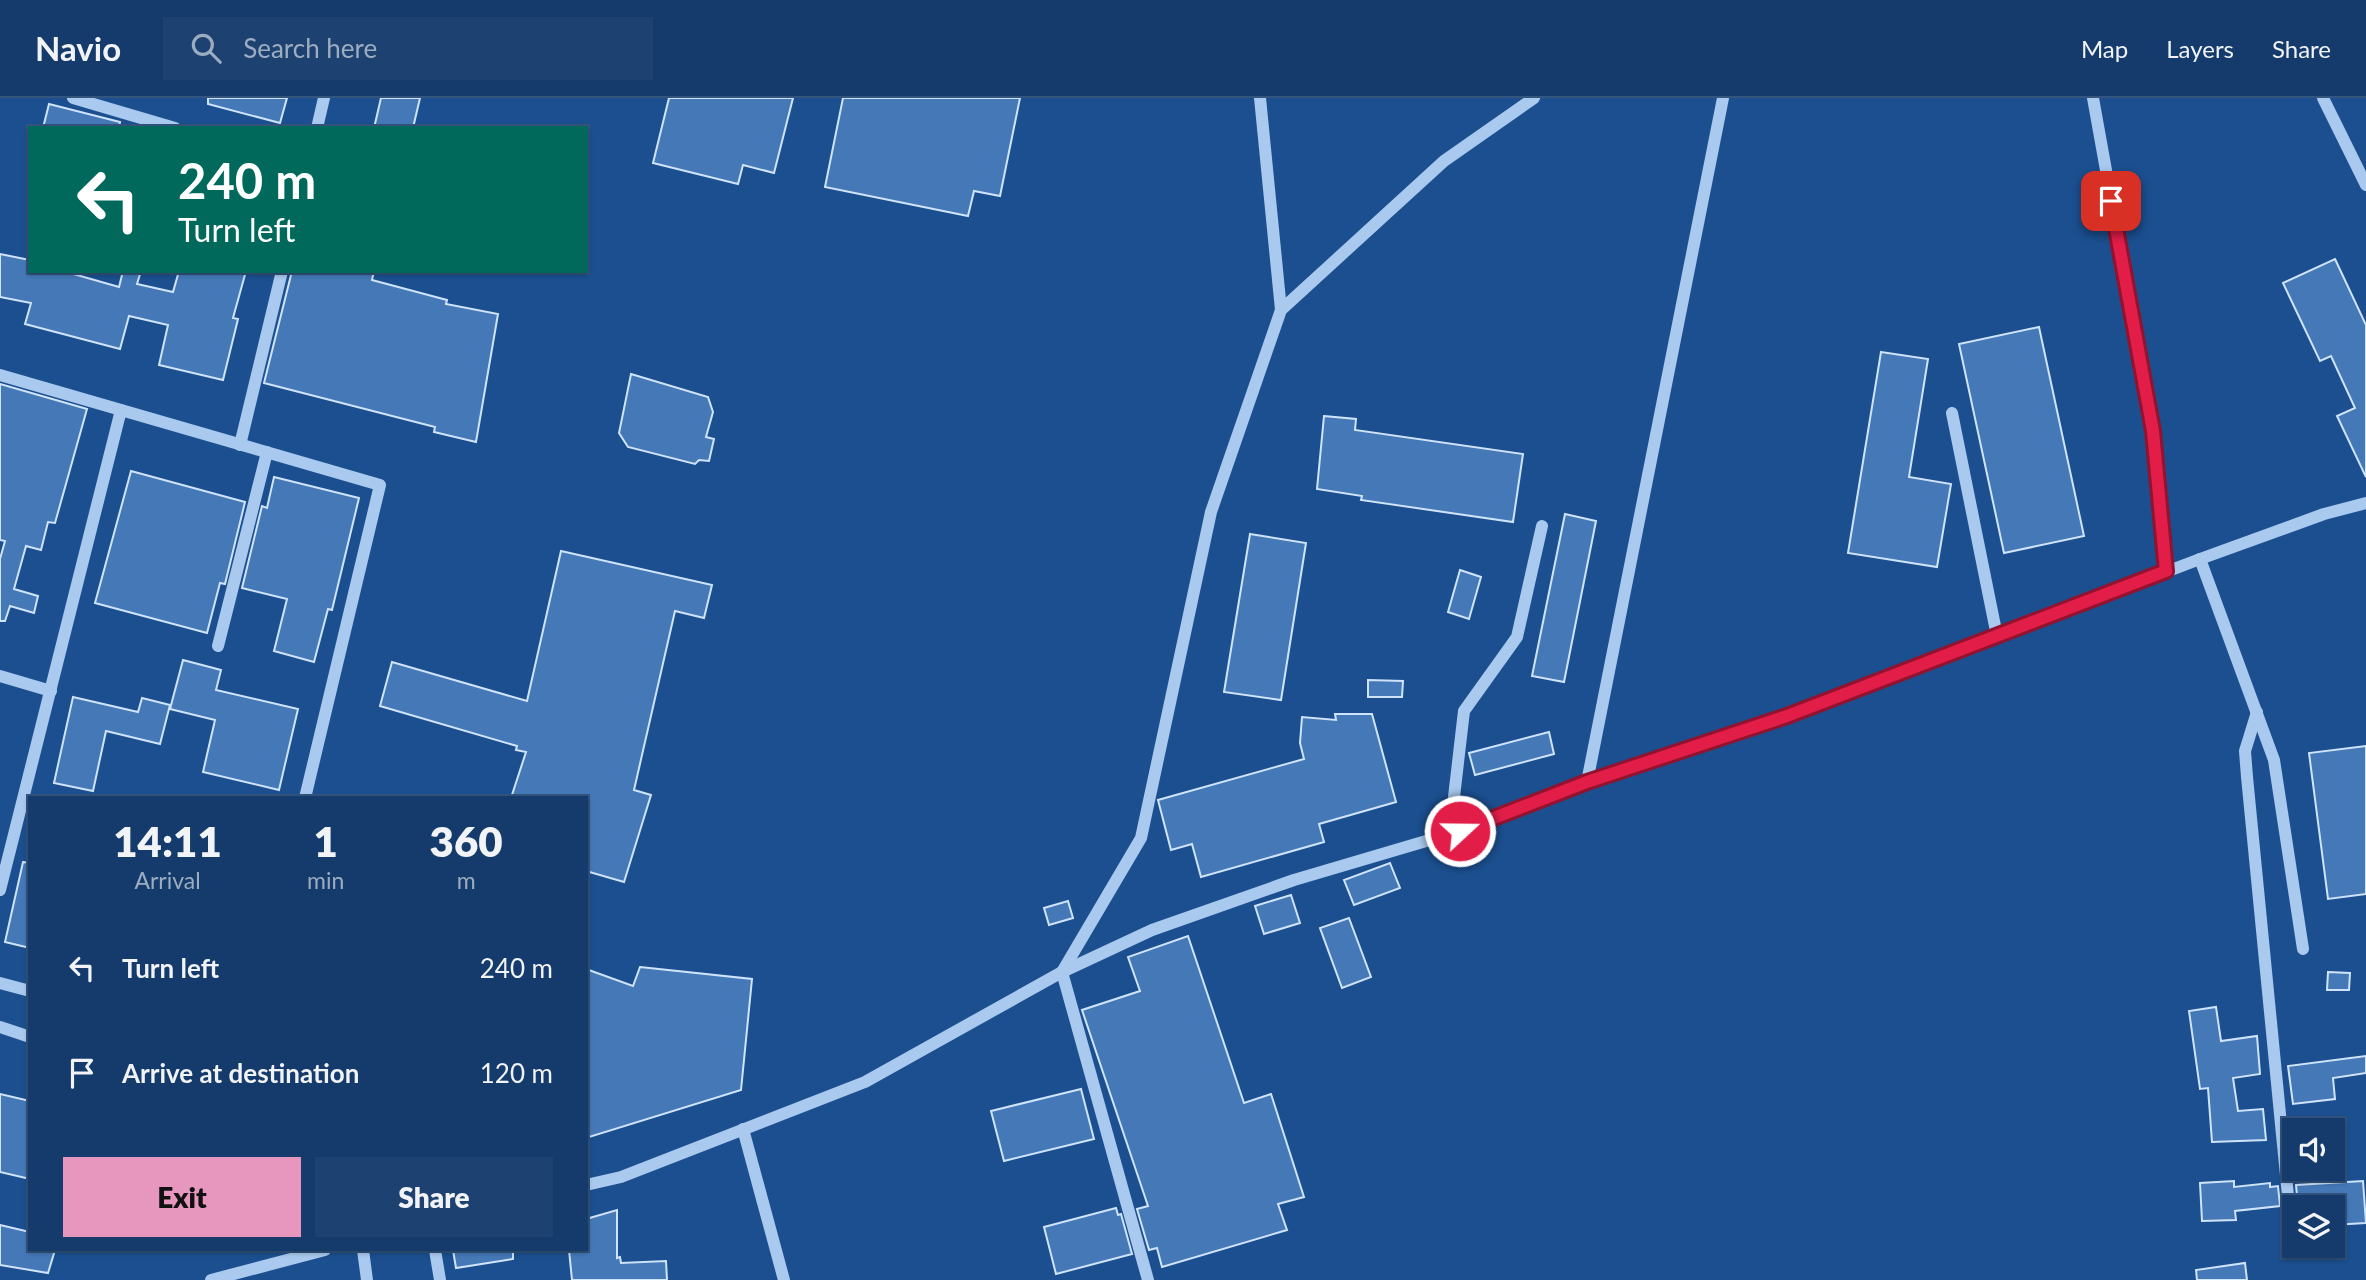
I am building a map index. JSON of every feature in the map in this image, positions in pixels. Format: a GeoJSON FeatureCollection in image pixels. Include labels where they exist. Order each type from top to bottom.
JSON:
{"type":"FeatureCollection","features":[{"type":"Feature","properties":{"kind":"street"},"geometry":{"type":"LineString","coordinates":[[73,98],[105,102],[169,126]]}},
{"type":"Feature","properties":{"kind":"street"},"geometry":{"type":"LineString","coordinates":[[317,126],[324,98]]}},
{"type":"Feature","properties":{"kind":"street"},"geometry":{"type":"LineString","coordinates":[[1148,1280],[1062,972],[1141,838],[1212,512],[1281,310],[1260,98]]}},
{"type":"Feature","properties":{"kind":"street"},"geometry":{"type":"LineString","coordinates":[[1281,310],[1444,161],[1534,98]]}},
{"type":"Feature","properties":{"kind":"street"},"geometry":{"type":"LineString","coordinates":[[1587,782],[1723,98]]}},
{"type":"Feature","properties":{"kind":"street"},"geometry":{"type":"LineString","coordinates":[[2093,98],[2153,431],[2166,571]]}},
{"type":"Feature","properties":{"kind":"street"},"geometry":{"type":"LineString","coordinates":[[2323,98],[2366,185]]}},
{"type":"Feature","properties":{"kind":"street"},"geometry":{"type":"LineString","coordinates":[[240,445],[282,273]]}},
{"type":"Feature","properties":{"kind":"street"},"geometry":{"type":"LineString","coordinates":[[0,375],[380,485],[305,796]]}},
{"type":"Feature","properties":{"kind":"street"},"geometry":{"type":"LineString","coordinates":[[28,796],[83,552],[121,410]]}},
{"type":"Feature","properties":{"kind":"street"},"geometry":{"type":"LineString","coordinates":[[1952,413],[1997,636]]}},
{"type":"Feature","properties":{"kind":"street"},"geometry":{"type":"LineString","coordinates":[[218,646],[267,452]]}},
{"type":"Feature","properties":{"kind":"street"},"geometry":{"type":"LineString","coordinates":[[588,1185],[621,1177],[865,1082],[1062,972],[1152,930],[1293,880],[1460,831],[1587,782],[1787,716],[2166,571],[2325,514],[2366,503]]}},
{"type":"Feature","properties":{"kind":"street"},"geometry":{"type":"LineString","coordinates":[[1460,831],[1454,797],[1464,711],[1517,637],[1542,526]]}},
{"type":"Feature","properties":{"kind":"street"},"geometry":{"type":"LineString","coordinates":[[2200,559],[2274,760],[2303,949]]}},
{"type":"Feature","properties":{"kind":"street"},"geometry":{"type":"LineString","coordinates":[[0,677],[51,691]]}},
{"type":"Feature","properties":{"kind":"street"},"geometry":{"type":"LineString","coordinates":[[2257,712],[2245,751],[2288,1195]]}},
{"type":"Feature","properties":{"kind":"street"},"geometry":{"type":"LineString","coordinates":[[0,890],[26,806]]}},
{"type":"Feature","properties":{"kind":"street"},"geometry":{"type":"LineString","coordinates":[[0,983],[28,990]]}},
{"type":"Feature","properties":{"kind":"street"},"geometry":{"type":"LineString","coordinates":[[0,1027],[28,1036]]}},
{"type":"Feature","properties":{"kind":"street"},"geometry":{"type":"LineString","coordinates":[[744,1129],[784,1280]]}},
{"type":"Feature","properties":{"kind":"street"},"geometry":{"type":"LineString","coordinates":[[211,1280],[318,1251]]}},
{"type":"Feature","properties":{"kind":"street"},"geometry":{"type":"LineString","coordinates":[[363,1251],[367,1280]]}},
{"type":"Feature","properties":{"kind":"street"},"geometry":{"type":"LineString","coordinates":[[435,1251],[440,1280]]}},
{"type":"Feature","properties":{"kind":"building"},"geometry":{"type":"Polygon","coordinates":[[[208,98],[287,98],[280,123],[208,104],[208,98]]]}},
{"type":"Feature","properties":{"kind":"building"},"geometry":{"type":"Polygon","coordinates":[[[381,98],[420,98],[413,126],[374,126],[381,98]]]}},
{"type":"Feature","properties":{"kind":"building"},"geometry":{"type":"Polygon","coordinates":[[[669,98],[793,98],[774,173],[743,165],[738,184],[653,163],[669,98]]]}},
{"type":"Feature","properties":{"kind":"building"},"geometry":{"type":"Polygon","coordinates":[[[843,98],[1020,98],[1000,196],[974,191],[968,216],[825,187],[843,98]]]}},
{"type":"Feature","properties":{"kind":"building"},"geometry":{"type":"Polygon","coordinates":[[[49,104],[120,122],[119,126],[44,126],[49,104]]]}},
{"type":"Feature","properties":{"kind":"building"},"geometry":{"type":"Polygon","coordinates":[[[0,254],[28,260],[28,273],[70,273],[119,287],[122,273],[140,273],[137,284],[173,292],[178,273],[245,273],[233,318],[238,319],[223,380],[159,365],[168,325],[129,316],[120,349],[25,324],[31,303],[0,297],[0,254]]]}},
{"type":"Feature","properties":{"kind":"building"},"geometry":{"type":"Polygon","coordinates":[[[2335,259],[2366,325],[2366,477],[2337,416],[2355,408],[2331,356],[2320,361],[2283,283],[2335,259]]]}},
{"type":"Feature","properties":{"kind":"building"},"geometry":{"type":"Polygon","coordinates":[[[292,273],[374,273],[372,280],[447,300],[446,304],[498,314],[476,442],[434,432],[435,427],[264,383],[292,273]]]}},
{"type":"Feature","properties":{"kind":"building"},"geometry":{"type":"Polygon","coordinates":[[[2039,327],[2084,536],[2004,553],[1959,344],[2039,327]]]}},
{"type":"Feature","properties":{"kind":"building"},"geometry":{"type":"Polygon","coordinates":[[[1881,352],[1928,359],[1909,477],[1951,484],[1937,567],[1848,553],[1881,352]]]}},
{"type":"Feature","properties":{"kind":"building"},"geometry":{"type":"Polygon","coordinates":[[[631,374],[708,397],[713,412],[706,437],[714,439],[709,461],[699,460],[695,464],[628,447],[619,433],[631,374]]]}},
{"type":"Feature","properties":{"kind":"building"},"geometry":{"type":"Polygon","coordinates":[[[0,384],[87,409],[55,523],[48,522],[41,550],[26,546],[14,589],[38,596],[34,613],[10,606],[5,621],[0,621],[0,559],[5,541],[0,540],[0,384]]]}},
{"type":"Feature","properties":{"kind":"building"},"geometry":{"type":"Polygon","coordinates":[[[1324,416],[1356,419],[1355,430],[1523,454],[1513,522],[1361,500],[1362,496],[1317,489],[1324,416]]]}},
{"type":"Feature","properties":{"kind":"building"},"geometry":{"type":"Polygon","coordinates":[[[131,471],[245,502],[225,584],[220,583],[207,633],[95,603],[131,471]]]}},
{"type":"Feature","properties":{"kind":"building"},"geometry":{"type":"Polygon","coordinates":[[[274,477],[359,498],[332,610],[328,609],[314,662],[274,651],[287,599],[242,588],[262,506],[267,508],[274,477]]]}},
{"type":"Feature","properties":{"kind":"building"},"geometry":{"type":"Polygon","coordinates":[[[1565,514],[1596,521],[1564,682],[1532,676],[1565,514]]]}},
{"type":"Feature","properties":{"kind":"building"},"geometry":{"type":"Polygon","coordinates":[[[1250,534],[1306,543],[1281,700],[1224,692],[1250,534]]]}},
{"type":"Feature","properties":{"kind":"building"},"geometry":{"type":"Polygon","coordinates":[[[561,551],[712,585],[704,618],[675,611],[634,790],[651,795],[624,882],[588,872],[588,796],[512,796],[526,752],[516,750],[517,746],[380,706],[392,662],[527,701],[561,551]]]}},
{"type":"Feature","properties":{"kind":"building"},"geometry":{"type":"Polygon","coordinates":[[[1460,570],[1481,577],[1469,619],[1448,612],[1460,570]]]}},
{"type":"Feature","properties":{"kind":"building"},"geometry":{"type":"Polygon","coordinates":[[[183,660],[221,670],[216,690],[298,709],[279,790],[203,772],[215,720],[170,709],[183,660]]]}},
{"type":"Feature","properties":{"kind":"building"},"geometry":{"type":"Polygon","coordinates":[[[1368,680],[1403,681],[1402,697],[1368,697],[1368,680]]]}},
{"type":"Feature","properties":{"kind":"building"},"geometry":{"type":"Polygon","coordinates":[[[73,697],[138,712],[142,698],[170,705],[160,744],[106,731],[93,791],[54,783],[73,697]]]}},
{"type":"Feature","properties":{"kind":"building"},"geometry":{"type":"Polygon","coordinates":[[[1335,714],[1372,714],[1396,802],[1319,824],[1324,842],[1201,877],[1192,844],[1171,850],[1158,800],[1304,759],[1300,743],[1302,717],[1336,720],[1335,714]]]}},
{"type":"Feature","properties":{"kind":"building"},"geometry":{"type":"Polygon","coordinates":[[[1549,732],[1554,754],[1475,775],[1469,753],[1549,732]]]}},
{"type":"Feature","properties":{"kind":"building"},"geometry":{"type":"Polygon","coordinates":[[[2366,746],[2366,894],[2328,899],[2309,753],[2366,746]]]}},
{"type":"Feature","properties":{"kind":"building"},"geometry":{"type":"Polygon","coordinates":[[[23,862],[28,863],[28,948],[5,942],[23,862]]]}},
{"type":"Feature","properties":{"kind":"building"},"geometry":{"type":"Polygon","coordinates":[[[1390,863],[1400,888],[1354,905],[1344,880],[1390,863]]]}},
{"type":"Feature","properties":{"kind":"building"},"geometry":{"type":"Polygon","coordinates":[[[1291,895],[1300,923],[1264,934],[1255,906],[1291,895]]]}},
{"type":"Feature","properties":{"kind":"building"},"geometry":{"type":"Polygon","coordinates":[[[1068,901],[1073,918],[1049,925],[1044,908],[1068,901]]]}},
{"type":"Feature","properties":{"kind":"building"},"geometry":{"type":"Polygon","coordinates":[[[1349,918],[1371,977],[1342,988],[1320,928],[1349,918]]]}},
{"type":"Feature","properties":{"kind":"building"},"geometry":{"type":"Polygon","coordinates":[[[1188,936],[1244,1103],[1271,1094],[1304,1197],[1278,1204],[1287,1230],[1162,1267],[1157,1248],[1149,1250],[1137,1209],[1148,1206],[1082,1010],[1140,991],[1128,957],[1188,936]]]}},
{"type":"Feature","properties":{"kind":"building"},"geometry":{"type":"Polygon","coordinates":[[[640,967],[752,979],[741,1090],[588,1137],[588,970],[633,986],[640,967]]]}},
{"type":"Feature","properties":{"kind":"building"},"geometry":{"type":"Polygon","coordinates":[[[2328,972],[2350,973],[2349,990],[2327,990],[2328,972]]]}},
{"type":"Feature","properties":{"kind":"building"},"geometry":{"type":"Polygon","coordinates":[[[2216,1007],[2221,1041],[2257,1036],[2260,1074],[2233,1078],[2238,1111],[2263,1109],[2266,1140],[2212,1142],[2208,1088],[2200,1089],[2189,1011],[2216,1007]]]}},
{"type":"Feature","properties":{"kind":"building"},"geometry":{"type":"Polygon","coordinates":[[[2366,1056],[2366,1073],[2333,1078],[2335,1099],[2293,1104],[2288,1066],[2366,1056]]]}},
{"type":"Feature","properties":{"kind":"building"},"geometry":{"type":"Polygon","coordinates":[[[1081,1089],[1094,1139],[1004,1161],[991,1111],[1081,1089]]]}},
{"type":"Feature","properties":{"kind":"building"},"geometry":{"type":"Polygon","coordinates":[[[0,1094],[28,1101],[28,1179],[0,1172],[0,1094]]]}},
{"type":"Feature","properties":{"kind":"building"},"geometry":{"type":"Polygon","coordinates":[[[2234,1181],[2234,1187],[2270,1183],[2270,1187],[2278,1186],[2280,1206],[2235,1211],[2236,1220],[2202,1221],[2200,1183],[2234,1181]]]}},
{"type":"Feature","properties":{"kind":"building"},"geometry":{"type":"Polygon","coordinates":[[[2363,1181],[2366,1223],[2345,1224],[2345,1195],[2297,1195],[2296,1185],[2363,1181]]]}},
{"type":"Feature","properties":{"kind":"building"},"geometry":{"type":"Polygon","coordinates":[[[1116,1208],[1118,1215],[1121,1214],[1132,1254],[1056,1274],[1044,1227],[1116,1208]]]}},
{"type":"Feature","properties":{"kind":"building"},"geometry":{"type":"Polygon","coordinates":[[[617,1210],[617,1258],[620,1257],[621,1263],[666,1261],[667,1280],[572,1280],[569,1251],[588,1251],[588,1218],[617,1210]]]}},
{"type":"Feature","properties":{"kind":"building"},"geometry":{"type":"Polygon","coordinates":[[[0,1225],[28,1232],[28,1251],[55,1251],[48,1273],[0,1265],[0,1225]]]}},
{"type":"Feature","properties":{"kind":"building"},"geometry":{"type":"Polygon","coordinates":[[[453,1251],[513,1251],[513,1259],[456,1268],[453,1251]]]}},
{"type":"Feature","properties":{"kind":"building"},"geometry":{"type":"Polygon","coordinates":[[[2245,1263],[2247,1280],[2197,1280],[2196,1270],[2245,1263]]]}},
{"type":"Feature","properties":{"kind":"route"},"geometry":{"type":"LineString","coordinates":[[1460,831],[1587,782],[1787,716],[2166,571],[2153,431],[2111,201]]}}]}
